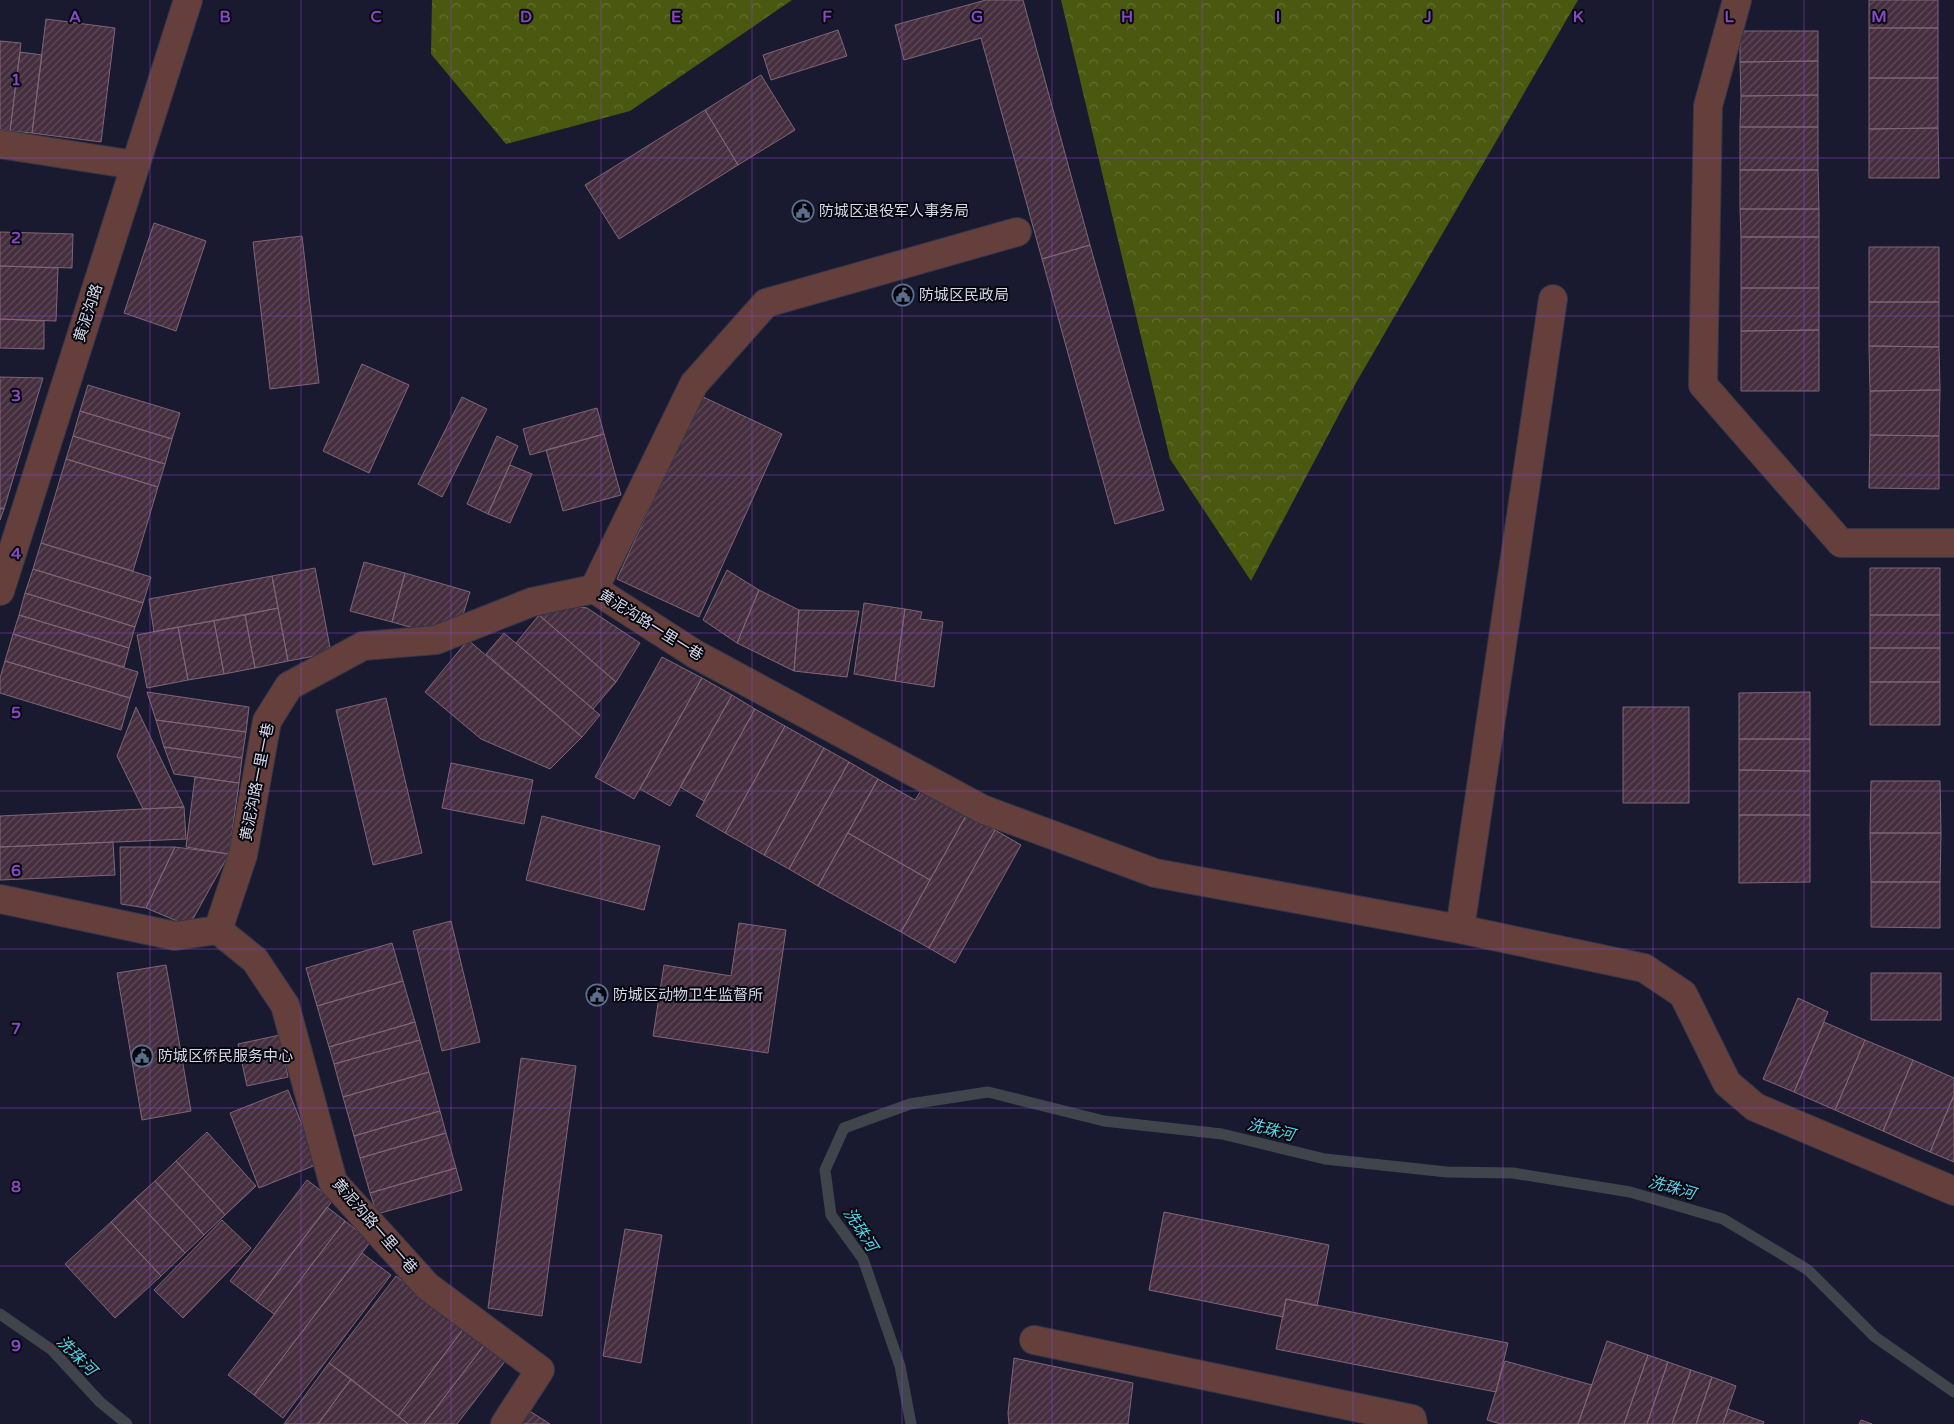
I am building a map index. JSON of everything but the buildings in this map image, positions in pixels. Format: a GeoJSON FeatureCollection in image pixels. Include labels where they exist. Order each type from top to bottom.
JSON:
{"type":"FeatureCollection","features":[{"type":"Feature","properties":{"kind":"street","name":"黄泥沟路"},"geometry":{"type":"LineString","coordinates":[[0,591],[188,0]]}},
{"type":"Feature","properties":{"kind":"street"},"geometry":{"type":"LineString","coordinates":[[1737,0],[1708,106],[1703,385],[1841,543],[1954,543]]}},
{"type":"Feature","properties":{"kind":"street"},"geometry":{"type":"LineString","coordinates":[[0,144],[135,165]]}},
{"type":"Feature","properties":{"kind":"street"},"geometry":{"type":"LineString","coordinates":[[594,588],[694,384],[766,303],[1018,232]]}},
{"type":"Feature","properties":{"kind":"street"},"geometry":{"type":"LineString","coordinates":[[1460,929],[1553,299]]}},
{"type":"Feature","properties":{"kind":"street","name":"黄泥沟路一里一巷"},"geometry":{"type":"LineString","coordinates":[[505,1424],[540,1370],[427,1286],[333,1182],[285,1005],[255,960],[218,930],[243,855],[267,721],[289,686],[363,646],[436,640],[532,602],[594,588],[695,654],[982,809],[1155,873],[1460,929],[1644,968],[1684,994],[1727,1083],[1755,1107],[1954,1191]]}},
{"type":"Feature","properties":{"kind":"street"},"geometry":{"type":"LineString","coordinates":[[0,900],[175,936],[218,930]]}},
{"type":"Feature","properties":{"kind":"street"},"geometry":{"type":"LineString","coordinates":[[1034,1340],[1412,1420],[1413,1424]]}},
{"type":"Feature","properties":{"kind":"green space"},"geometry":{"type":"Polygon","coordinates":[[[432,0],[792,0],[630,111],[506,144],[431,54],[432,0]]]}},
{"type":"Feature","properties":{"kind":"green space"},"geometry":{"type":"Polygon","coordinates":[[[1061,0],[1578,0],[1353,388],[1251,581],[1170,459],[1061,0]]]}},
{"type":"Feature","properties":{"kind":"waterway","name":"洗珠河"},"geometry":{"type":"LineString","coordinates":[[911,1424],[900,1366],[863,1259],[831,1215],[825,1170],[844,1128],[910,1104],[988,1092],[1104,1121],[1222,1134],[1325,1159],[1447,1172],[1513,1173],[1630,1192],[1723,1219],[1808,1270],[1875,1337],[1954,1392]]}},
{"type":"Feature","properties":{"kind":"waterway","name":"洗珠河"},"geometry":{"type":"LineString","coordinates":[[0,1314],[52,1350],[100,1402],[127,1424]]}},
{"type":"Feature","properties":{"kind":"place","name":"防城区退役军人事务局"},"geometry":{"type":"Point","coordinates":[803,211]}},
{"type":"Feature","properties":{"kind":"place","name":"防城区民政局"},"geometry":{"type":"Point","coordinates":[903,295]}},
{"type":"Feature","properties":{"kind":"place","name":"防城区动物卫生监督所"},"geometry":{"type":"Point","coordinates":[597,995]}},
{"type":"Feature","properties":{"kind":"place","name":"防城区侨民服务中心"},"geometry":{"type":"Point","coordinates":[142,1056]}}]}
